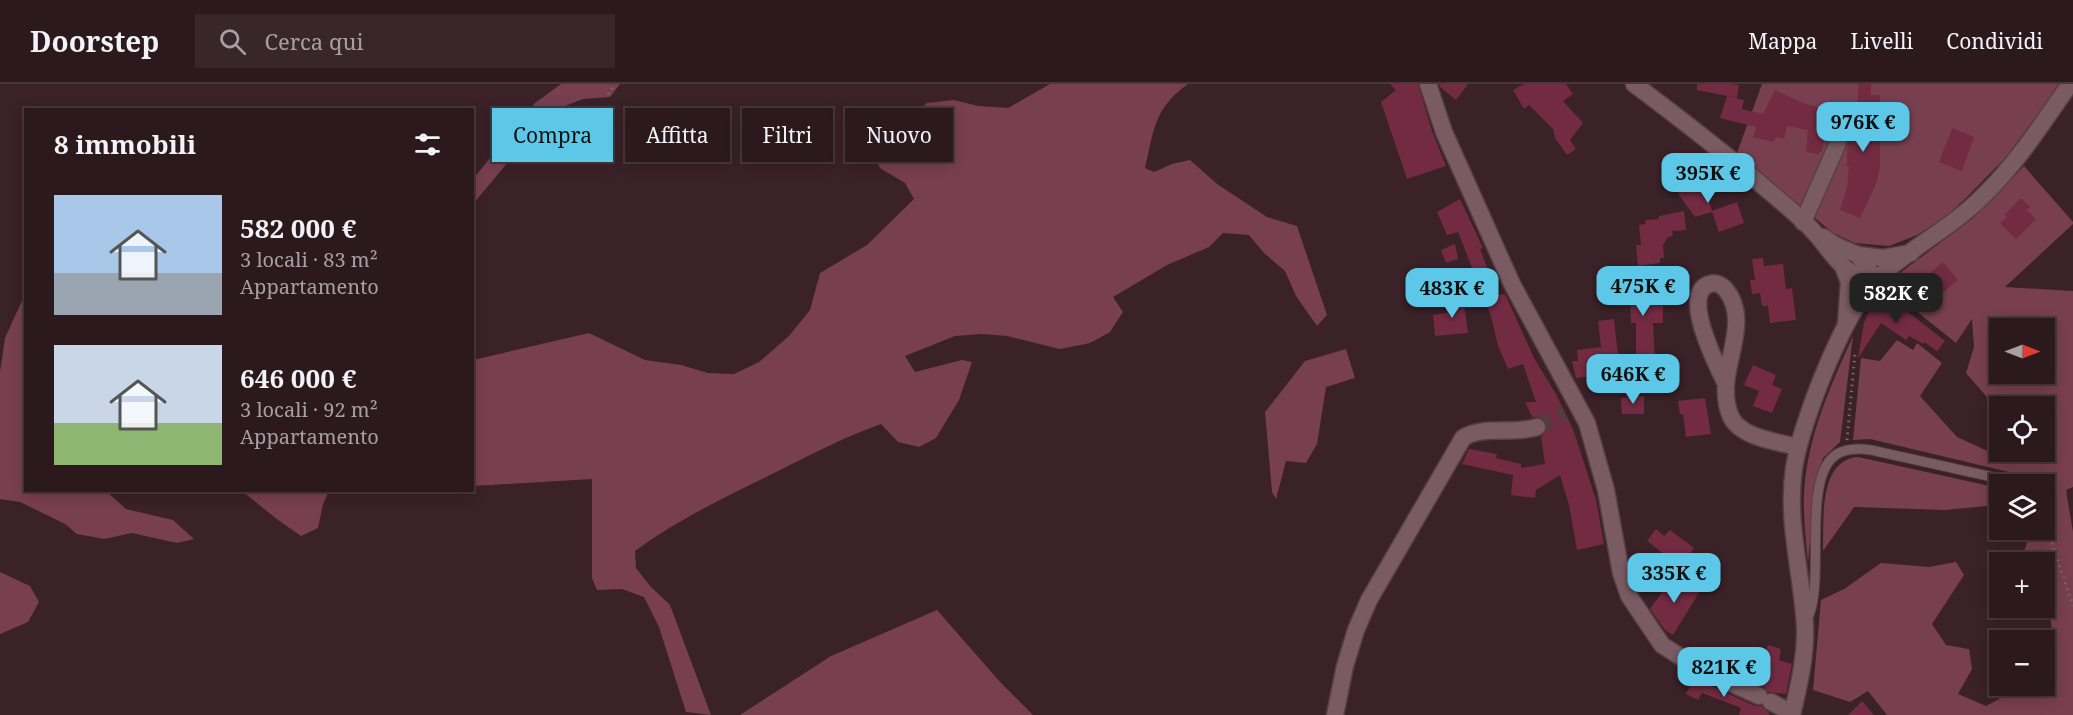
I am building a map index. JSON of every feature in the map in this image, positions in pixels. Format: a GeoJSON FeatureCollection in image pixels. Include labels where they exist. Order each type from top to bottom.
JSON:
{"type":"FeatureCollection","features":[{"type":"Feature","properties":{"kind":"street"},"geometry":{"type":"LineString","coordinates":[[1428,84],[1449,143],[1512,284],[1572,410],[1595,447],[1606,490],[1621,573],[1629,596],[1662,645],[1698,668],[1792,714],[1805,649],[1805,626],[1793,528],[1792,485],[1798,447],[1808,415],[1846,324],[1876,280],[1965,212],[2001,178],[2018,158],[2070,84]]}},
{"type":"Feature","properties":{"kind":"street"},"geometry":{"type":"LineString","coordinates":[[1634,84],[1727,155],[1808,226],[1835,245],[1858,255],[1883,258],[1912,253]]}},
{"type":"Feature","properties":{"kind":"street"},"geometry":{"type":"LineString","coordinates":[[1808,226],[1838,143]]}},
{"type":"Feature","properties":{"kind":"street"},"geometry":{"type":"LineString","coordinates":[[1808,226],[1844,268],[1860,279],[1876,280]]}},
{"type":"Feature","properties":{"kind":"street"},"geometry":{"type":"LineString","coordinates":[[1858,255],[1876,280]]}},
{"type":"Feature","properties":{"kind":"street"},"geometry":{"type":"LineString","coordinates":[[1844,268],[1849,282],[1846,324]]}},
{"type":"Feature","properties":{"kind":"street"},"geometry":{"type":"LineString","coordinates":[[1726,384],[1735,341],[1736,323],[1733,305],[1727,291],[1714,283],[1702,289],[1699,299],[1700,317],[1706,342],[1726,384],[1733,421],[1750,434],[1798,447]]}},
{"type":"Feature","properties":{"kind":"street"},"geometry":{"type":"LineString","coordinates":[[1335,715],[1345,666],[1356,630],[1369,600],[1463,438],[1474,432],[1521,432],[1537,427]]}},
{"type":"Feature","properties":{"kind":"lane"},"geometry":{"type":"LineString","coordinates":[[1805,626],[1811,610],[1813,591],[1817,503],[1821,480],[1831,459],[1858,448],[1989,476]]}},
{"type":"Feature","properties":{"kind":"path"},"geometry":{"type":"LineString","coordinates":[[608,93],[615,84]]}},
{"type":"Feature","properties":{"kind":"path"},"geometry":{"type":"LineString","coordinates":[[1846,451],[1855,353]]}},
{"type":"Feature","properties":{"kind":"path"},"geometry":{"type":"LineString","coordinates":[[2051,540],[2073,606]]}},
{"type":"Feature","properties":{"kind":"shaded area"},"geometry":{"type":"Polygon","coordinates":[[[561,84],[620,84],[610,97],[583,99],[560,108],[531,108],[561,84]]]}},
{"type":"Feature","properties":{"kind":"shaded area"},"geometry":{"type":"Polygon","coordinates":[[[1050,84],[1188,84],[1168,102],[1162,111],[1154,131],[1145,168],[1154,172],[1172,164],[1190,160],[1217,184],[1267,217],[1297,226],[1327,315],[1317,326],[1296,296],[1285,271],[1264,253],[1249,235],[1223,233],[1209,247],[1167,265],[1113,297],[1123,312],[1110,332],[1090,343],[1060,349],[1007,336],[982,334],[955,336],[905,356],[915,372],[962,360],[972,362],[959,400],[936,438],[919,447],[898,442],[881,424],[867,429],[719,500],[684,519],[635,551],[636,568],[650,586],[670,605],[711,715],[686,712],[659,627],[644,597],[622,589],[597,590],[592,578],[592,479],[474,486],[474,360],[589,333],[645,360],[681,365],[708,373],[734,374],[759,362],[789,336],[810,310],[820,273],[867,245],[914,199],[905,183],[880,168],[877,162],[953,162],[953,108],[921,108],[927,103],[954,100],[978,106],[1008,108],[1050,84]]]}},
{"type":"Feature","properties":{"kind":"shaded area"},"geometry":{"type":"Polygon","coordinates":[[[1762,84],[2060,84],[2007,156],[1966,198],[1944,218],[1917,235],[1889,246],[1855,243],[1833,233],[1737,153],[1762,84]]]}},
{"type":"Feature","properties":{"kind":"shaded area"},"geometry":{"type":"Polygon","coordinates":[[[492,156],[492,162],[508,162],[474,203],[474,178],[492,156]]]}},
{"type":"Feature","properties":{"kind":"shaded area"},"geometry":{"type":"Polygon","coordinates":[[[2024,166],[2073,222],[2005,287],[2073,291],[2073,487],[2066,490],[2073,532],[2073,715],[1887,715],[1868,691],[1850,702],[1813,690],[1821,600],[1844,589],[1881,563],[1929,567],[1956,562],[1964,575],[1932,624],[1946,645],[1969,649],[1972,669],[1958,694],[1986,706],[2004,696],[2055,696],[2055,630],[2052,630],[2050,618],[2055,618],[2055,552],[2024,552],[2027,543],[2026,540],[2055,540],[2055,474],[2009,474],[2009,472],[1870,439],[1853,440],[1861,358],[1880,361],[1897,340],[1913,350],[1917,343],[1942,363],[1920,396],[1957,437],[1989,452],[1989,462],[2055,462],[2055,396],[1989,396],[1989,399],[1966,373],[1974,347],[1972,319],[1956,343],[1884,285],[1972,219],[2024,166]]]}},
{"type":"Feature","properties":{"kind":"shaded area"},"geometry":{"type":"Polygon","coordinates":[[[24,296],[24,492],[107,492],[126,509],[173,520],[194,539],[177,543],[132,533],[104,539],[77,534],[65,524],[20,502],[0,499],[0,372],[5,338],[24,296]]]}},
{"type":"Feature","properties":{"kind":"shaded area"},"geometry":{"type":"Polygon","coordinates":[[[1853,336],[1840,442],[1823,458],[1815,483],[1808,563],[1804,502],[1810,452],[1828,393],[1853,336]]]}},
{"type":"Feature","properties":{"kind":"shaded area"},"geometry":{"type":"Polygon","coordinates":[[[1346,349],[1355,378],[1326,387],[1317,444],[1306,463],[1286,461],[1276,499],[1272,492],[1265,412],[1305,361],[1346,349]]]}},
{"type":"Feature","properties":{"kind":"shaded area"},"geometry":{"type":"Polygon","coordinates":[[[1858,457],[1989,486],[1989,506],[1945,510],[1854,507],[1823,551],[1826,494],[1836,469],[1845,461],[1858,457]]]}},
{"type":"Feature","properties":{"kind":"shaded area"},"geometry":{"type":"Polygon","coordinates":[[[243,492],[329,492],[323,504],[318,528],[301,536],[243,492]]]}},
{"type":"Feature","properties":{"kind":"shaded area"},"geometry":{"type":"Polygon","coordinates":[[[0,572],[30,586],[39,602],[28,622],[0,634],[0,572]]]}},
{"type":"Feature","properties":{"kind":"shaded area"},"geometry":{"type":"Polygon","coordinates":[[[937,610],[1001,683],[1033,715],[740,715],[831,656],[937,610]]]}},
{"type":"Feature","properties":{"kind":"building"},"geometry":{"type":"Polygon","coordinates":[[[1390,84],[1418,84],[1432,131],[1446,166],[1407,179],[1381,102],[1396,90],[1390,84]]]}},
{"type":"Feature","properties":{"kind":"building"},"geometry":{"type":"Polygon","coordinates":[[[1439,84],[1468,84],[1456,100],[1439,84]]]}},
{"type":"Feature","properties":{"kind":"building"},"geometry":{"type":"Polygon","coordinates":[[[1524,84],[1566,84],[1573,94],[1563,101],[1583,123],[1570,140],[1576,149],[1567,155],[1555,138],[1553,129],[1529,105],[1524,109],[1513,90],[1524,84]]]}},
{"type":"Feature","properties":{"kind":"building"},"geometry":{"type":"Polygon","coordinates":[[[1697,84],[1739,85],[1737,98],[1697,90],[1697,84]]]}},
{"type":"Feature","properties":{"kind":"building"},"geometry":{"type":"Polygon","coordinates":[[[1859,84],[1871,84],[1871,95],[1880,95],[1880,168],[1876,184],[1860,218],[1840,210],[1847,187],[1849,166],[1847,166],[1848,126],[1855,127],[1859,84]]]}},
{"type":"Feature","properties":{"kind":"building"},"geometry":{"type":"Polygon","coordinates":[[[1775,90],[1803,103],[1827,110],[1821,139],[1824,140],[1822,152],[1819,154],[1806,152],[1808,130],[1787,126],[1784,139],[1776,137],[1774,142],[1753,137],[1756,127],[1720,118],[1727,96],[1744,100],[1742,109],[1763,114],[1775,90]]]}},
{"type":"Feature","properties":{"kind":"building"},"geometry":{"type":"Polygon","coordinates":[[[1952,128],[1974,137],[1962,171],[1939,162],[1952,128]]]}},
{"type":"Feature","properties":{"kind":"building"},"geometry":{"type":"Polygon","coordinates":[[[1702,176],[1712,211],[1737,202],[1744,223],[1719,232],[1712,212],[1695,217],[1679,195],[1676,183],[1702,176]]]}},
{"type":"Feature","properties":{"kind":"building"},"geometry":{"type":"Polygon","coordinates":[[[2021,198],[2030,207],[2027,210],[2036,219],[2016,239],[2000,223],[2007,217],[2004,215],[2021,198]]]}},
{"type":"Feature","properties":{"kind":"building"},"geometry":{"type":"Polygon","coordinates":[[[1460,199],[1483,248],[1480,249],[1498,295],[1505,294],[1534,358],[1556,394],[1573,429],[1596,500],[1604,544],[1577,550],[1569,505],[1560,475],[1536,490],[1535,498],[1511,495],[1513,475],[1462,464],[1469,449],[1497,454],[1496,458],[1521,464],[1521,468],[1545,464],[1541,437],[1547,430],[1547,425],[1540,417],[1532,417],[1525,402],[1536,402],[1523,364],[1508,369],[1498,346],[1491,316],[1458,232],[1447,235],[1437,212],[1460,199]]]}},
{"type":"Feature","properties":{"kind":"building"},"geometry":{"type":"Polygon","coordinates":[[[1684,211],[1686,230],[1672,231],[1673,236],[1668,237],[1663,245],[1664,258],[1660,258],[1660,263],[1638,266],[1636,245],[1641,245],[1639,225],[1646,224],[1645,220],[1659,219],[1659,216],[1684,211]]]}},
{"type":"Feature","properties":{"kind":"building"},"geometry":{"type":"Polygon","coordinates":[[[1455,244],[1458,259],[1446,263],[1441,250],[1455,244]]]}},
{"type":"Feature","properties":{"kind":"building"},"geometry":{"type":"Polygon","coordinates":[[[1763,258],[1764,266],[1783,264],[1786,289],[1792,288],[1796,320],[1770,323],[1768,306],[1762,306],[1760,293],[1752,294],[1750,280],[1755,280],[1752,259],[1763,258]]]}},
{"type":"Feature","properties":{"kind":"building"},"geometry":{"type":"Polygon","coordinates":[[[1943,262],[1958,280],[1937,298],[1922,280],[1943,262]]]}},
{"type":"Feature","properties":{"kind":"building"},"geometry":{"type":"Polygon","coordinates":[[[1641,279],[1641,294],[1663,294],[1663,323],[1653,323],[1655,360],[1636,361],[1636,323],[1631,323],[1630,295],[1621,296],[1618,282],[1641,279]]]}},
{"type":"Feature","properties":{"kind":"building"},"geometry":{"type":"Polygon","coordinates":[[[1881,291],[1945,341],[1937,351],[1909,336],[1906,340],[1881,323],[1858,358],[1864,323],[1881,291]]]}},
{"type":"Feature","properties":{"kind":"building"},"geometry":{"type":"Polygon","coordinates":[[[1463,298],[1468,333],[1435,336],[1433,315],[1447,313],[1445,300],[1463,298]]]}},
{"type":"Feature","properties":{"kind":"building"},"geometry":{"type":"Polygon","coordinates":[[[1614,319],[1620,373],[1576,378],[1572,361],[1578,361],[1577,350],[1601,347],[1598,321],[1614,319]]]}},
{"type":"Feature","properties":{"kind":"building"},"geometry":{"type":"Polygon","coordinates":[[[1753,365],[1776,375],[1772,385],[1782,389],[1772,413],[1753,406],[1759,391],[1744,385],[1753,365]]]}},
{"type":"Feature","properties":{"kind":"building"},"geometry":{"type":"Polygon","coordinates":[[[1644,396],[1644,414],[1622,414],[1621,398],[1644,396]]]}},
{"type":"Feature","properties":{"kind":"building"},"geometry":{"type":"Polygon","coordinates":[[[1705,398],[1711,434],[1686,437],[1683,414],[1680,414],[1678,401],[1705,398]]]}},
{"type":"Feature","properties":{"kind":"building"},"geometry":{"type":"Polygon","coordinates":[[[1656,529],[1664,536],[1670,530],[1694,548],[1681,567],[1647,541],[1656,529]]]}},
{"type":"Feature","properties":{"kind":"building"},"geometry":{"type":"Polygon","coordinates":[[[1675,574],[1700,591],[1673,635],[1665,630],[1650,609],[1675,574]]]}},
{"type":"Feature","properties":{"kind":"building"},"geometry":{"type":"Polygon","coordinates":[[[1768,645],[1781,649],[1779,660],[1792,664],[1786,694],[1768,692],[1764,687],[1753,682],[1768,645]]]}},
{"type":"Feature","properties":{"kind":"building"},"geometry":{"type":"Polygon","coordinates":[[[1694,678],[1755,706],[1762,706],[1769,715],[1739,715],[1741,708],[1702,693],[1698,700],[1686,694],[1694,678]]]}},
{"type":"Feature","properties":{"kind":"building"},"geometry":{"type":"Polygon","coordinates":[[[1862,701],[1874,715],[1848,715],[1862,701]]]}},
{"type":"Feature","properties":{"kind":"tunnel"},"geometry":{"type":"LineString","coordinates":[[1537,427],[1565,413]]}}]}
